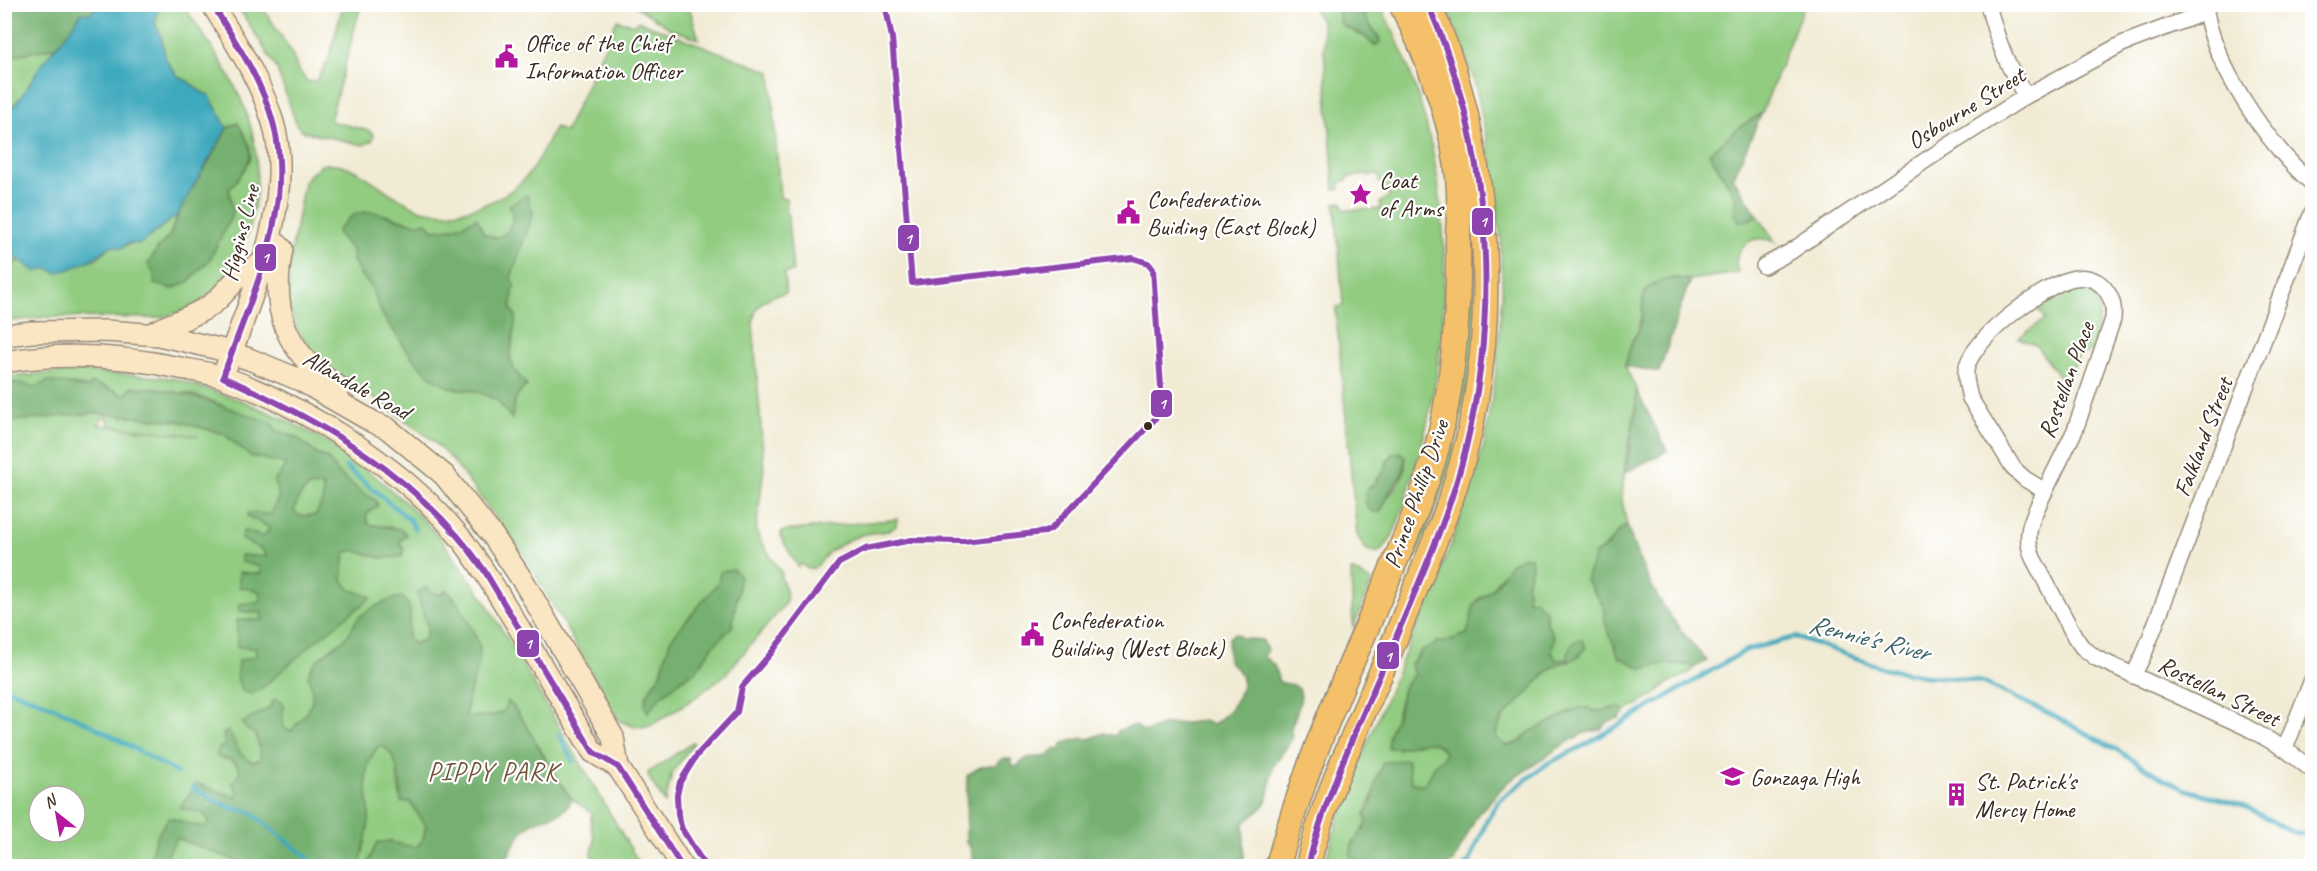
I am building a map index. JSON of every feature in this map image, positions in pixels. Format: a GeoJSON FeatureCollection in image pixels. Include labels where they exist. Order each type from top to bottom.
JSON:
{"type":"FeatureCollection","features":[{"type":"Feature","properties":{"kind":"main road","name":"Higgins Line"},"geometry":{"type":"LineString","coordinates":[[212,4],[247,62],[274,125],[278,146],[280,184],[270,237],[223,377]]}},
{"type":"Feature","properties":{"kind":"main road","name":"Prince Phillip Drive"},"geometry":{"type":"LineString","coordinates":[[1278,867],[1298,800],[1316,751],[1423,489],[1436,448],[1452,365],[1459,266],[1459,194],[1455,165],[1438,94],[1416,34],[1401,4]]}},
{"type":"Feature","properties":{"kind":"main road","name":"Prince Phillip Drive"},"geometry":{"type":"LineString","coordinates":[[1308,867],[1352,738],[1439,532],[1472,425],[1481,373],[1486,276],[1482,215],[1475,161],[1470,130],[1454,67],[1428,4]]}},
{"type":"Feature","properties":{"kind":"main road"},"geometry":{"type":"LineString","coordinates":[[270,237],[282,249],[277,286],[280,310],[288,333],[300,353],[323,378],[384,416],[387,428]]}},
{"type":"Feature","properties":{"kind":"main road"},"geometry":{"type":"LineString","coordinates":[[151,334],[183,321],[204,309],[221,298],[243,273],[262,263]]}},
{"type":"Feature","properties":{"kind":"main road","name":"Allandale Road"},"geometry":{"type":"LineString","coordinates":[[4,335],[66,331],[151,334],[231,353],[300,380],[373,423],[387,428],[444,476],[506,554],[614,737],[618,767],[682,867]]}},
{"type":"Feature","properties":{"kind":"main road","name":"Allandale Road"},"geometry":{"type":"LineString","coordinates":[[4,362],[50,357],[117,358],[164,364],[223,377],[303,414],[343,437],[400,477],[457,534],[484,571],[593,752],[618,767]]}},
{"type":"Feature","properties":{"kind":"street"},"geometry":{"type":"LineString","coordinates":[[1988,4],[1995,33],[2010,70],[2026,96]]}},
{"type":"Feature","properties":{"kind":"street"},"geometry":{"type":"LineString","coordinates":[[2205,8],[2226,68],[2245,104],[2282,153],[2313,183]]}},
{"type":"Feature","properties":{"kind":"street","name":"Osbourne Street"},"geometry":{"type":"LineString","coordinates":[[1764,266],[1790,252],[1888,185],[2026,96],[2122,44],[2205,8]]}},
{"type":"Feature","properties":{"kind":"street","name":"Falkland Street"},"geometry":{"type":"LineString","coordinates":[[2133,676],[2144,654],[2313,213]]}},
{"type":"Feature","properties":{"kind":"street","name":"Rostellan Place"},"geometry":{"type":"LineString","coordinates":[[2045,491],[2014,469],[1970,398],[1966,369],[1984,340],[2021,307],[2068,279],[2083,277],[2095,279],[2110,296],[2114,307],[2112,319],[2075,430],[2045,491],[2027,536],[2033,558],[2068,627],[2082,647],[2096,658],[2133,676]]}},
{"type":"Feature","properties":{"kind":"street","name":"Rostellan Street"},"geometry":{"type":"LineString","coordinates":[[2133,676],[2246,727],[2285,749],[2313,770]]}},
{"type":"Feature","properties":{"kind":"street"},"geometry":{"type":"LineString","coordinates":[[2285,749],[2313,680]]}},
{"type":"Feature","properties":{"kind":"green space"},"geometry":{"type":"Polygon","coordinates":[[[1418,4],[1475,225],[1475,346],[1449,472],[1417,556],[1404,569],[1419,527],[1465,237],[1405,5],[1418,4]]]}},
{"type":"Feature","properties":{"kind":"green space"},"geometry":{"type":"Polygon","coordinates":[[[5,5],[99,5],[89,14],[81,13],[74,27],[55,47],[5,57],[5,5]]]}},
{"type":"Feature","properties":{"kind":"green space"},"geometry":{"type":"Polygon","coordinates":[[[156,5],[183,5],[230,77],[250,124],[256,167],[256,190],[253,212],[239,255],[228,274],[214,291],[188,309],[173,314],[157,318],[47,317],[5,322],[4,269],[21,260],[36,271],[48,268],[69,270],[97,258],[111,246],[121,248],[156,232],[177,215],[170,235],[157,249],[172,289],[188,282],[210,259],[233,213],[229,190],[251,158],[250,146],[238,123],[227,128],[209,95],[178,77],[166,60],[161,36],[155,22],[159,7],[156,5]]]}},
{"type":"Feature","properties":{"kind":"green space"},"geometry":{"type":"Polygon","coordinates":[[[237,5],[261,5],[291,51],[298,70],[308,82],[316,81],[328,61],[343,5],[361,5],[330,121],[370,131],[374,136],[372,141],[363,145],[305,132],[297,126],[277,69],[237,5]]]}},
{"type":"Feature","properties":{"kind":"green space"},"geometry":{"type":"Polygon","coordinates":[[[634,5],[685,5],[690,10],[699,39],[671,29],[634,5]]]}},
{"type":"Feature","properties":{"kind":"green space"},"geometry":{"type":"Polygon","coordinates":[[[1316,5],[1339,5],[1339,20],[1369,41],[1379,37],[1364,17],[1362,7],[1380,5],[1406,62],[1426,122],[1438,183],[1444,244],[1444,306],[1437,369],[1425,430],[1400,516],[1387,543],[1382,550],[1376,553],[1365,549],[1357,535],[1336,314],[1336,307],[1343,306],[1335,203],[1342,202],[1344,210],[1380,209],[1380,203],[1389,196],[1388,188],[1379,182],[1378,174],[1348,177],[1340,183],[1340,189],[1334,189],[1322,22],[1315,12],[1316,5]],[[1394,453],[1388,459],[1383,473],[1376,480],[1368,508],[1374,512],[1402,476],[1405,457],[1394,453]]]}},
{"type":"Feature","properties":{"kind":"green space"},"geometry":{"type":"Polygon","coordinates":[[[1339,5],[1364,5],[1361,11],[1381,42],[1374,46],[1364,36],[1341,24],[1339,5]]]}},
{"type":"Feature","properties":{"kind":"green space"},"geometry":{"type":"Polygon","coordinates":[[[1445,5],[1804,5],[1762,113],[1741,126],[1709,153],[1736,197],[1734,214],[1751,219],[1757,214],[1776,243],[1760,239],[1751,241],[1742,247],[1736,262],[1739,273],[1690,280],[1674,278],[1640,319],[1638,332],[1632,340],[1625,366],[1636,389],[1636,408],[1625,463],[1622,500],[1627,525],[1595,554],[1592,590],[1603,605],[1606,625],[1619,657],[1656,664],[1695,667],[1688,674],[1667,684],[1653,696],[1626,711],[1619,707],[1600,711],[1588,708],[1570,711],[1555,721],[1529,732],[1520,742],[1506,746],[1496,738],[1500,723],[1508,712],[1548,670],[1558,664],[1570,662],[1568,652],[1566,659],[1556,660],[1552,653],[1554,638],[1546,620],[1546,610],[1527,599],[1526,585],[1532,567],[1530,557],[1521,557],[1501,576],[1489,592],[1478,599],[1474,605],[1467,634],[1422,650],[1411,664],[1414,674],[1403,689],[1394,723],[1398,749],[1430,742],[1440,747],[1445,753],[1435,765],[1426,785],[1412,783],[1407,760],[1381,771],[1365,814],[1367,824],[1352,845],[1356,861],[1372,866],[1324,866],[1347,791],[1450,547],[1484,445],[1497,365],[1502,293],[1501,240],[1492,167],[1476,87],[1463,47],[1445,5]]]}},
{"type":"Feature","properties":{"kind":"green space"},"geometry":{"type":"Polygon","coordinates":[[[617,20],[635,25],[638,21],[771,72],[780,198],[786,198],[793,272],[784,273],[786,293],[773,296],[763,302],[756,310],[753,323],[764,467],[756,531],[782,574],[780,576],[787,596],[785,604],[725,675],[692,700],[646,727],[629,725],[618,719],[526,558],[453,461],[431,439],[313,357],[293,322],[288,300],[288,270],[304,182],[319,166],[339,164],[348,167],[415,207],[436,212],[450,212],[492,201],[517,186],[535,165],[555,127],[565,132],[617,20]],[[510,205],[513,219],[507,233],[496,238],[484,234],[477,218],[455,228],[433,230],[387,215],[351,217],[337,231],[352,250],[353,260],[360,274],[371,286],[382,314],[412,357],[429,375],[450,388],[477,391],[497,400],[512,418],[517,396],[527,386],[514,370],[510,357],[516,316],[511,309],[514,285],[510,278],[530,224],[510,205]],[[718,583],[670,640],[661,673],[652,685],[648,711],[661,696],[695,672],[713,646],[732,627],[738,590],[718,583]]]}},
{"type":"Feature","properties":{"kind":"green space"},"geometry":{"type":"Polygon","coordinates":[[[55,47],[17,104],[5,113],[5,57],[55,47]]]}},
{"type":"Feature","properties":{"kind":"green space"},"geometry":{"type":"Polygon","coordinates":[[[1762,113],[1733,178],[1757,214],[1751,219],[1739,222],[1734,214],[1736,197],[1709,153],[1741,126],[1762,113]]]}},
{"type":"Feature","properties":{"kind":"green space"},"geometry":{"type":"Polygon","coordinates":[[[238,123],[250,149],[249,160],[244,171],[229,190],[233,213],[210,259],[188,282],[172,289],[154,284],[154,273],[148,264],[157,249],[170,235],[187,194],[213,155],[227,128],[238,123]]]}},
{"type":"Feature","properties":{"kind":"green space"},"geometry":{"type":"Polygon","coordinates":[[[527,195],[533,213],[511,278],[514,285],[511,309],[516,316],[510,357],[514,370],[527,386],[517,396],[512,419],[497,400],[477,391],[450,388],[429,375],[412,357],[382,314],[371,286],[360,274],[353,260],[352,250],[337,231],[353,216],[368,212],[410,222],[427,222],[433,230],[455,228],[477,218],[484,234],[496,238],[507,233],[513,219],[510,205],[527,195]]]}},
{"type":"Feature","properties":{"kind":"green space"},"geometry":{"type":"Polygon","coordinates":[[[5,249],[21,260],[5,269],[5,249]]]}},
{"type":"Feature","properties":{"kind":"green space"},"geometry":{"type":"Polygon","coordinates":[[[1674,278],[1690,280],[1659,372],[1625,366],[1639,330],[1646,290],[1661,281],[1674,278]]]}},
{"type":"Feature","properties":{"kind":"green space"},"geometry":{"type":"Polygon","coordinates":[[[2074,288],[2090,291],[2098,305],[2099,320],[2091,351],[2079,355],[2065,385],[2035,344],[2018,338],[2045,319],[2037,307],[2057,294],[2074,288]]]}},
{"type":"Feature","properties":{"kind":"green space"},"geometry":{"type":"Polygon","coordinates":[[[80,371],[173,378],[243,401],[286,420],[331,444],[376,477],[414,510],[440,538],[484,599],[641,866],[592,866],[594,838],[592,813],[572,799],[565,790],[509,702],[504,711],[491,716],[466,717],[468,691],[477,668],[480,649],[453,596],[433,593],[421,606],[428,628],[397,776],[401,802],[410,802],[426,825],[423,840],[416,848],[397,845],[390,840],[377,866],[5,866],[5,415],[33,418],[95,413],[178,421],[224,434],[232,440],[309,449],[296,437],[283,434],[212,401],[187,393],[124,396],[113,390],[91,384],[89,388],[73,384],[35,387],[19,383],[5,383],[5,377],[80,371]],[[101,418],[101,424],[97,425],[199,436],[112,426],[108,424],[108,418],[101,418]],[[312,451],[373,556],[400,543],[406,535],[391,527],[368,525],[366,515],[378,505],[375,500],[340,475],[328,459],[312,451]]]}},
{"type":"Feature","properties":{"kind":"green space"},"geometry":{"type":"Polygon","coordinates":[[[48,381],[89,388],[91,383],[124,396],[132,387],[151,388],[202,399],[270,422],[277,431],[296,437],[317,454],[328,459],[340,475],[375,500],[378,505],[366,515],[368,524],[401,529],[407,535],[400,543],[404,548],[402,557],[381,558],[353,550],[345,553],[342,580],[351,590],[372,597],[318,639],[261,689],[251,694],[242,691],[237,677],[238,661],[256,656],[256,648],[237,647],[237,620],[263,620],[261,613],[238,611],[239,604],[261,602],[259,591],[239,587],[239,572],[261,574],[260,567],[241,562],[241,555],[266,557],[263,550],[241,539],[244,530],[263,537],[270,528],[247,516],[248,513],[271,514],[279,496],[274,482],[286,464],[250,456],[224,434],[178,421],[95,413],[5,422],[5,383],[19,383],[35,387],[48,381]],[[323,486],[308,487],[300,496],[294,510],[299,516],[316,515],[323,499],[323,486]]]}},
{"type":"Feature","properties":{"kind":"green space"},"geometry":{"type":"Polygon","coordinates":[[[1636,389],[1667,451],[1625,473],[1636,408],[1636,389]]]}},
{"type":"Feature","properties":{"kind":"green space"},"geometry":{"type":"Polygon","coordinates":[[[1400,452],[1405,457],[1404,469],[1380,512],[1371,511],[1365,502],[1366,490],[1381,476],[1390,457],[1400,452]]]}},
{"type":"Feature","properties":{"kind":"green space"},"geometry":{"type":"Polygon","coordinates":[[[897,519],[896,526],[889,531],[864,534],[848,540],[829,552],[812,569],[801,564],[798,567],[781,537],[784,531],[897,519]]]}},
{"type":"Feature","properties":{"kind":"green space"},"geometry":{"type":"Polygon","coordinates":[[[1627,525],[1641,565],[1658,598],[1707,661],[1695,667],[1669,664],[1643,669],[1619,657],[1606,625],[1603,605],[1586,580],[1595,554],[1608,546],[1618,532],[1627,525]]]}},
{"type":"Feature","properties":{"kind":"green space"},"geometry":{"type":"Polygon","coordinates":[[[1521,557],[1530,557],[1532,567],[1526,585],[1527,599],[1536,600],[1546,610],[1546,620],[1554,638],[1552,653],[1556,660],[1566,659],[1573,642],[1581,639],[1586,647],[1578,657],[1560,663],[1544,675],[1503,718],[1496,738],[1506,746],[1520,742],[1529,732],[1579,708],[1588,708],[1595,712],[1619,707],[1626,711],[1619,718],[1609,721],[1601,729],[1582,734],[1563,745],[1506,784],[1477,815],[1454,862],[1446,866],[1372,866],[1353,858],[1350,856],[1352,845],[1367,824],[1365,814],[1372,803],[1376,781],[1383,762],[1407,760],[1412,783],[1425,785],[1435,765],[1445,753],[1439,746],[1427,742],[1388,748],[1388,737],[1399,710],[1403,688],[1414,674],[1411,665],[1422,650],[1435,645],[1436,642],[1444,642],[1467,634],[1474,605],[1496,585],[1510,564],[1521,557]]]}},
{"type":"Feature","properties":{"kind":"green space"},"geometry":{"type":"Polygon","coordinates":[[[733,569],[740,576],[732,627],[713,646],[695,672],[661,696],[648,712],[645,707],[646,696],[661,673],[670,640],[718,583],[720,572],[733,569]]]}},
{"type":"Feature","properties":{"kind":"green space"},"geometry":{"type":"Polygon","coordinates":[[[1351,571],[1372,582],[1353,628],[1351,571]]]}},
{"type":"Feature","properties":{"kind":"green space"},"geometry":{"type":"Polygon","coordinates":[[[427,587],[433,593],[441,595],[446,590],[453,596],[479,646],[479,660],[468,699],[466,717],[491,716],[504,711],[508,701],[572,799],[568,806],[559,813],[536,821],[525,829],[500,866],[367,866],[377,842],[416,847],[423,840],[426,826],[410,802],[401,802],[395,761],[391,754],[380,745],[373,754],[367,772],[369,820],[360,866],[249,866],[177,838],[161,866],[153,864],[153,846],[169,818],[207,827],[209,820],[202,813],[180,808],[197,784],[236,797],[238,791],[232,783],[240,773],[239,768],[231,761],[216,756],[219,748],[225,746],[223,734],[228,731],[241,754],[252,762],[261,759],[256,734],[247,730],[242,723],[269,708],[275,699],[283,703],[283,728],[291,731],[310,706],[313,693],[308,675],[315,663],[347,636],[361,616],[385,602],[402,597],[407,602],[410,611],[408,639],[414,644],[425,639],[428,628],[417,593],[427,587]]]}},
{"type":"Feature","properties":{"kind":"green space"},"geometry":{"type":"Polygon","coordinates":[[[1235,633],[1242,638],[1262,640],[1268,650],[1263,656],[1274,665],[1279,682],[1298,688],[1301,699],[1291,729],[1292,739],[1273,767],[1266,802],[1244,823],[1244,866],[969,866],[974,862],[970,847],[966,843],[967,776],[987,765],[995,765],[1003,759],[1011,759],[1013,766],[1018,766],[1025,759],[1047,756],[1056,749],[1060,750],[1064,743],[1082,738],[1089,739],[1104,733],[1115,736],[1119,730],[1136,725],[1147,732],[1159,726],[1204,720],[1212,725],[1230,709],[1242,686],[1239,671],[1228,661],[1229,638],[1235,633]]]}},
{"type":"Feature","properties":{"kind":"green space"},"geometry":{"type":"Polygon","coordinates":[[[693,742],[672,773],[665,803],[648,773],[693,742]]]}},
{"type":"Feature","properties":{"kind":"water"},"geometry":{"type":"Polygon","coordinates":[[[156,4],[159,7],[155,23],[161,36],[166,60],[178,77],[209,95],[227,128],[177,215],[140,244],[129,243],[121,248],[111,246],[85,262],[56,273],[48,268],[36,272],[5,249],[5,113],[22,95],[44,61],[81,13],[89,14],[99,5],[156,4]]]}},
{"type":"Feature","properties":{"kind":"waterway"},"geometry":{"type":"LineString","coordinates":[[346,467],[410,520],[415,529]]}},
{"type":"Feature","properties":{"kind":"waterway","name":"Rennie's River"},"geometry":{"type":"LineString","coordinates":[[1464,866],[1470,861],[1487,820],[1499,800],[1547,764],[1585,745],[1746,650],[1796,637],[1884,668],[1924,676],[1982,682],[2052,715],[2184,789],[2242,805],[2292,832],[2312,835]]}},
{"type":"Feature","properties":{"kind":"waterway"},"geometry":{"type":"LineString","coordinates":[[4,688],[71,715],[177,773]]}},
{"type":"Feature","properties":{"kind":"waterway"},"geometry":{"type":"LineString","coordinates":[[559,735],[573,761]]}},
{"type":"Feature","properties":{"kind":"waterway"},"geometry":{"type":"LineString","coordinates":[[192,787],[218,802],[235,809],[249,811],[307,857],[313,866]]}},
{"type":"Feature","properties":{"kind":"transit line","name":"1"},"geometry":{"type":"LineString","coordinates":[[212,4],[248,63],[263,94],[274,126],[279,158],[279,190],[266,254],[223,377],[261,394],[333,433],[367,455],[430,507],[484,570],[593,752],[618,767],[680,864]]}},
{"type":"Feature","properties":{"kind":"transit line","name":"1"},"geometry":{"type":"LineString","coordinates":[[705,866],[682,829],[678,815],[677,795],[680,782],[697,755],[737,712],[742,687],[772,652],[839,563],[866,549],[912,540],[963,541],[1045,532],[1051,529],[1154,420],[1160,411],[1162,402],[1153,269],[1148,263],[1133,258],[912,283],[892,38],[885,4]]}},
{"type":"Feature","properties":{"kind":"transit line","name":"1"},"geometry":{"type":"LineString","coordinates":[[1308,866],[1335,780],[1424,571],[1452,497],[1466,447],[1477,392],[1483,336],[1485,279],[1483,222],[1476,166],[1465,111],[1449,57],[1428,4]]}},
{"type":"Feature","properties":{"kind":"place","name":"Office of the Chief Information Officer"},"geometry":{"type":"Point","coordinates":[507,57]}},
{"type":"Feature","properties":{"kind":"place","name":"Coat of Arms"},"geometry":{"type":"Point","coordinates":[1361,194]}},
{"type":"Feature","properties":{"kind":"place","name":"Confederation Buiding (East Block)"},"geometry":{"type":"Point","coordinates":[1129,213]}},
{"type":"Feature","properties":{"kind":"place","name":"Confederation Building (West Block)"},"geometry":{"type":"Point","coordinates":[1032,634]}},
{"type":"Feature","properties":{"kind":"place","name":"Gonzaga High"},"geometry":{"type":"Point","coordinates":[1732,777]}},
{"type":"Feature","properties":{"kind":"place","name":"St. Patrick's Mercy Home"},"geometry":{"type":"Point","coordinates":[1957,795]}},
{"type":"Feature","properties":{"kind":"district","name":"PIPPY PARK"},"geometry":{"type":"Point","coordinates":[493,771]}}]}
